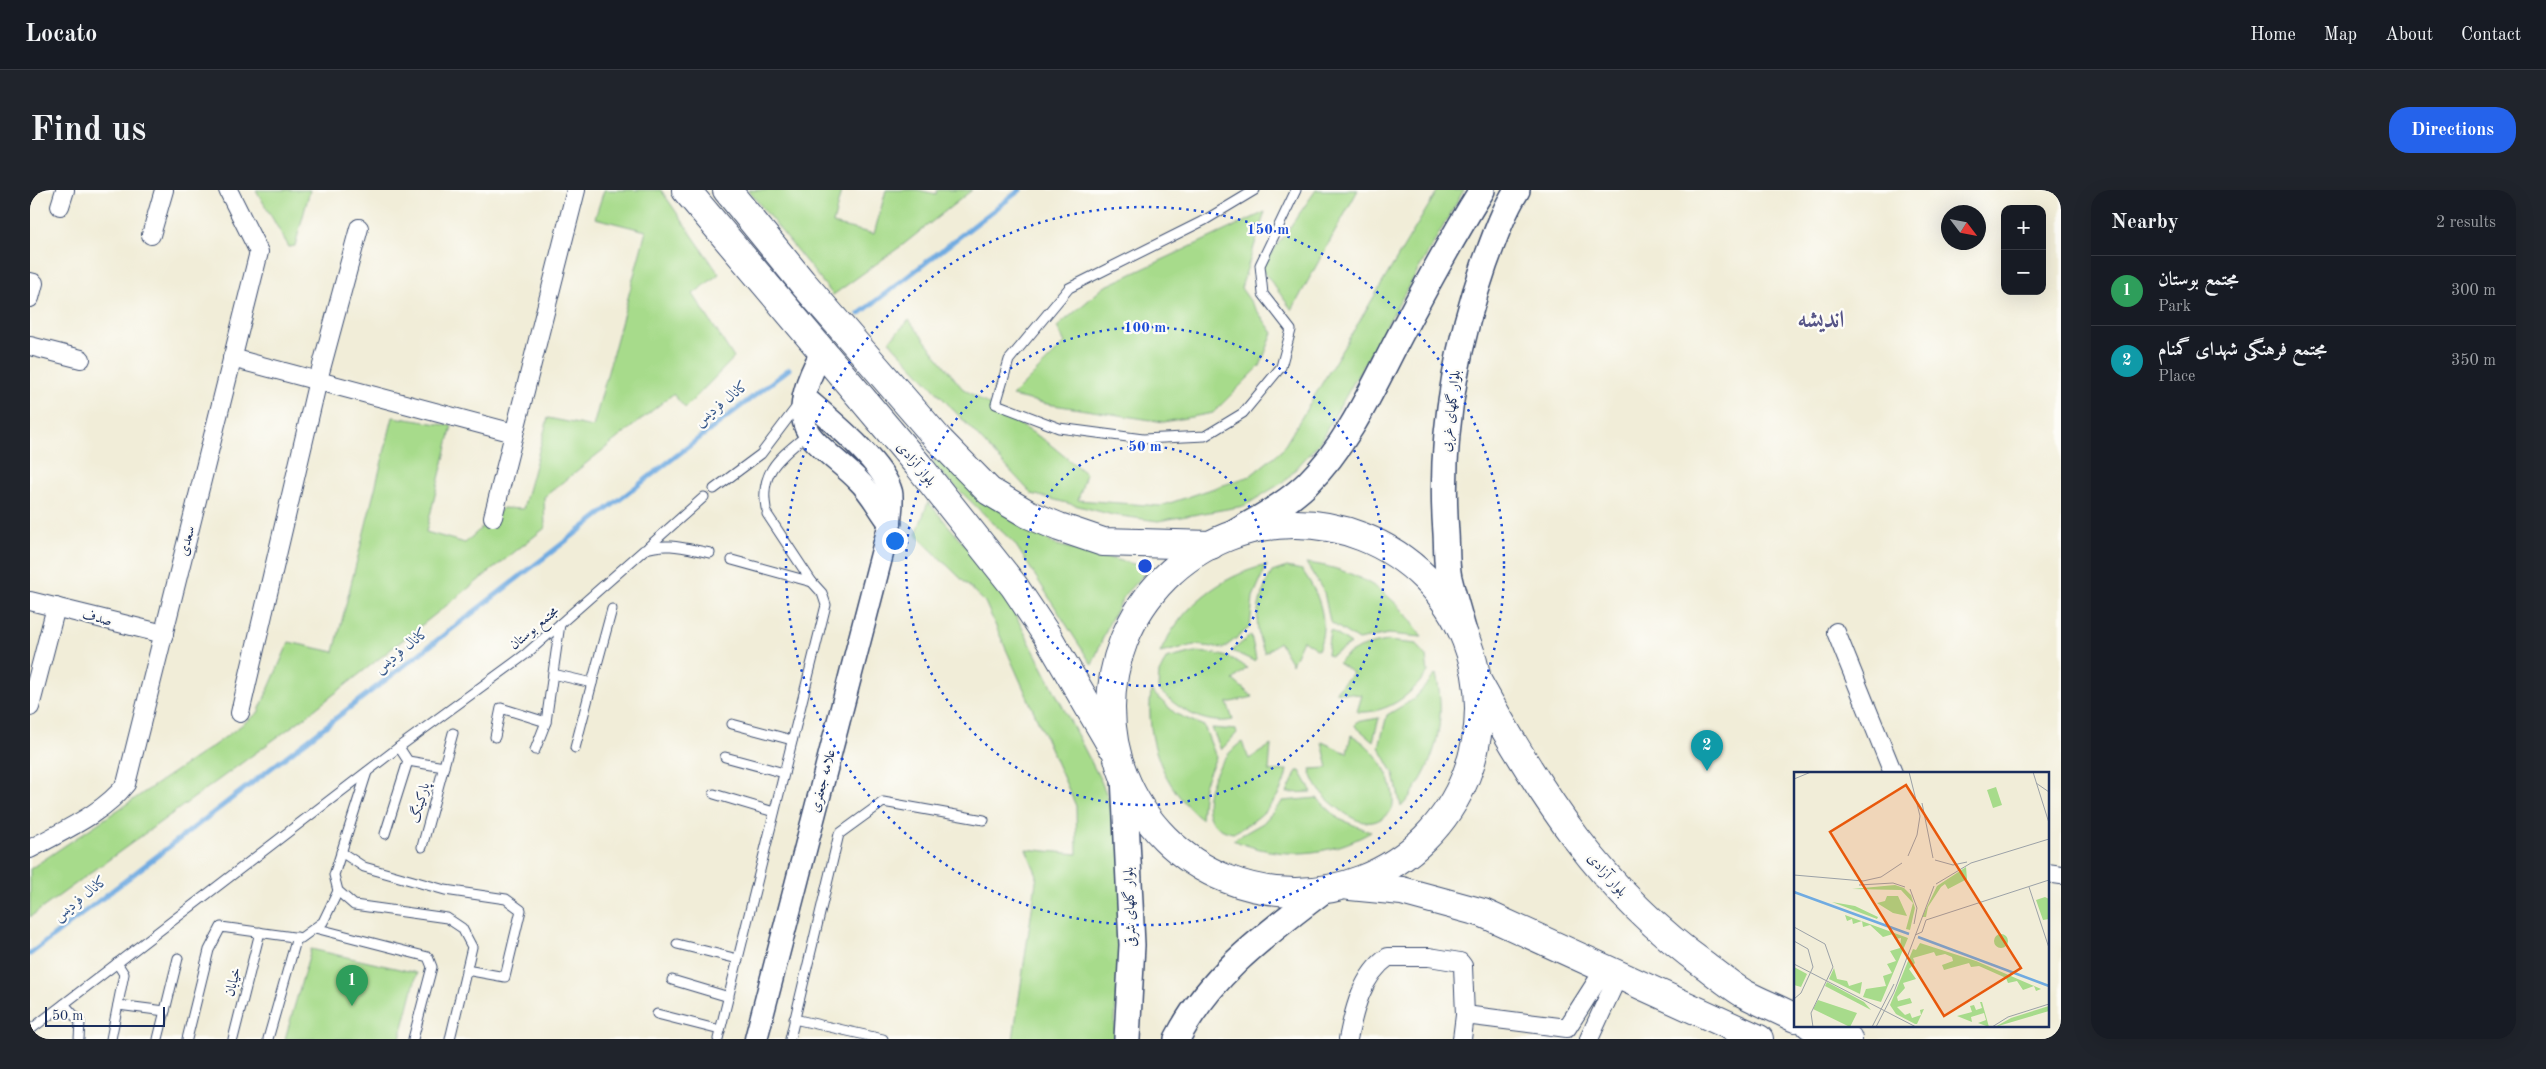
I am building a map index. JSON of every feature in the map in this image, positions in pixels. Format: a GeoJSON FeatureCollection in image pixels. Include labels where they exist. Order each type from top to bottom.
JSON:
{"type":"FeatureCollection","features":[{"type":"Feature","properties":{"kind":"main road","name":"بلوار آزادی"},"geometry":{"type":"LineString","coordinates":[[686,190],[918,465],[1014,586],[1048,637],[1120,767]]}},
{"type":"Feature","properties":{"kind":"main road"},"geometry":{"type":"LineString","coordinates":[[727,190],[802,282],[939,440],[989,490],[1028,514],[1103,542],[1219,541],[1265,526],[1304,524],[1332,528],[1360,536],[1394,553],[1424,577],[1449,607],[1466,641],[1476,678],[1478,716],[1473,754],[1459,790],[1449,807],[1425,837],[1396,862],[1361,880],[1334,888],[1305,892],[1267,890],[1230,881],[1204,868],[1180,852],[1152,825],[1136,802],[1120,767],[1112,729],[1111,700],[1117,662],[1127,635],[1140,609],[1164,579],[1194,554],[1219,541],[1287,501],[1308,483],[1343,439],[1364,407],[1417,304],[1482,190]]}},
{"type":"Feature","properties":{"kind":"main road","name":"بلوار گلهای غربی"},"geometry":{"type":"LineString","coordinates":[[1466,641],[1449,577],[1445,519],[1444,476],[1450,406],[1459,350],[1475,291],[1503,218],[1517,190]]}},
{"type":"Feature","properties":{"kind":"main road","name":"بلوار آزادی"},"geometry":{"type":"LineString","coordinates":[[1476,678],[1522,761],[1562,821],[1604,874],[1638,909],[1685,952],[1742,992],[1794,1018]]}},
{"type":"Feature","properties":{"kind":"main road","name":"بلوار گلهای شرقی"},"geometry":{"type":"LineString","coordinates":[[1120,767],[1132,945],[1127,1039]]}},
{"type":"Feature","properties":{"kind":"main road"},"geometry":{"type":"LineString","coordinates":[[1177,1039],[1195,1008],[1224,972],[1262,937],[1334,888],[1402,891],[1483,913],[1747,1036]]}},
{"type":"Feature","properties":{"kind":"main road"},"geometry":{"type":"LineString","coordinates":[[1813,1026],[1848,1039]]}},
{"type":"Feature","properties":{"kind":"street"},"geometry":{"type":"LineString","coordinates":[[151,235],[164,190]]}},
{"type":"Feature","properties":{"kind":"street","name":"سعدی"},"geometry":{"type":"LineString","coordinates":[[30,849],[105,806],[117,796],[126,784],[259,252],[228,190]]}},
{"type":"Feature","properties":{"kind":"street"},"geometry":{"type":"LineString","coordinates":[[493,517],[576,190]]}},
{"type":"Feature","properties":{"kind":"street"},"geometry":{"type":"LineString","coordinates":[[240,713],[318,380],[359,228]]}},
{"type":"Feature","properties":{"kind":"street"},"geometry":{"type":"LineString","coordinates":[[30,282],[34,283],[30,298]]}},
{"type":"Feature","properties":{"kind":"street"},"geometry":{"type":"LineString","coordinates":[[30,346],[81,359]]}},
{"type":"Feature","properties":{"kind":"street"},"geometry":{"type":"LineString","coordinates":[[822,352],[811,374],[804,397],[802,416],[808,433],[859,480],[890,523]]}},
{"type":"Feature","properties":{"kind":"street"},"geometry":{"type":"LineString","coordinates":[[232,358],[514,433]]}},
{"type":"Feature","properties":{"kind":"street","name":"علامه جعفری"},"geometry":{"type":"LineString","coordinates":[[756,1039],[890,523],[891,493],[884,477],[845,433],[804,397]]}},
{"type":"Feature","properties":{"kind":"street","name":"صدف"},"geometry":{"type":"LineString","coordinates":[[30,601],[164,634]]}},
{"type":"Feature","properties":{"kind":"street"},"geometry":{"type":"LineString","coordinates":[[30,707],[56,607]]}},
{"type":"Feature","properties":{"kind":"street"},"geometry":{"type":"LineString","coordinates":[[1836,632],[1893,772]]}},
{"type":"Feature","properties":{"kind":"street"},"geometry":{"type":"LineString","coordinates":[[2048,872],[2061,875]]}},
{"type":"Feature","properties":{"kind":"street"},"geometry":{"type":"LineString","coordinates":[[1348,1039],[1356,1006],[1362,991],[1388,957],[1428,957],[1460,962],[1463,966],[1465,1015],[1462,1039]]}},
{"type":"Feature","properties":{"kind":"street"},"geometry":{"type":"LineString","coordinates":[[1465,1015],[1565,1034],[1611,973]]}},
{"type":"Feature","properties":{"kind":"street"},"geometry":{"type":"LineString","coordinates":[[1589,1039],[1611,973]]}},
{"type":"Feature","properties":{"kind":"lane"},"geometry":{"type":"LineString","coordinates":[[1255,190],[1205,220],[1069,288],[1009,360],[996,404],[1059,428],[1143,439],[1205,436],[1243,413],[1281,367],[1291,330],[1263,294],[1260,265],[1296,190]]}},
{"type":"Feature","properties":{"kind":"lane"},"geometry":{"type":"LineString","coordinates":[[714,489],[761,454],[804,397]]}},
{"type":"Feature","properties":{"kind":"lane"},"geometry":{"type":"LineString","coordinates":[[657,1014],[719,1034],[729,997],[826,605],[822,593],[812,582],[766,511],[764,489],[770,470],[808,433]]}},
{"type":"Feature","properties":{"kind":"lane","name":"مجتمع بوستان"},"geometry":{"type":"LineString","coordinates":[[30,1030],[399,747],[526,654],[704,497]]}},
{"type":"Feature","properties":{"kind":"lane"},"geometry":{"type":"LineString","coordinates":[[644,550],[659,545],[710,553]]}},
{"type":"Feature","properties":{"kind":"lane"},"geometry":{"type":"LineString","coordinates":[[732,560],[812,582]]}},
{"type":"Feature","properties":{"kind":"lane"},"geometry":{"type":"LineString","coordinates":[[575,748],[612,609]]}},
{"type":"Feature","properties":{"kind":"lane"},"geometry":{"type":"LineString","coordinates":[[535,750],[546,722],[560,624]]}},
{"type":"Feature","properties":{"kind":"lane"},"geometry":{"type":"LineString","coordinates":[[553,674],[592,683]]}},
{"type":"Feature","properties":{"kind":"lane"},"geometry":{"type":"LineString","coordinates":[[494,737],[501,708],[546,722]]}},
{"type":"Feature","properties":{"kind":"lane"},"geometry":{"type":"LineString","coordinates":[[732,724],[792,740]]}},
{"type":"Feature","properties":{"kind":"lane","name":"پارکینگ"},"geometry":{"type":"LineString","coordinates":[[422,847],[453,734]]}},
{"type":"Feature","properties":{"kind":"lane"},"geometry":{"type":"LineString","coordinates":[[399,747],[408,761]]}},
{"type":"Feature","properties":{"kind":"lane"},"geometry":{"type":"LineString","coordinates":[[725,757],[784,773]]}},
{"type":"Feature","properties":{"kind":"lane","name":"پارکینگ"},"geometry":{"type":"LineString","coordinates":[[385,834],[408,761],[444,767]]}},
{"type":"Feature","properties":{"kind":"lane"},"geometry":{"type":"LineString","coordinates":[[367,772],[334,875],[338,891],[354,905],[447,918],[462,928],[472,947],[450,1039]]}},
{"type":"Feature","properties":{"kind":"lane"},"geometry":{"type":"LineString","coordinates":[[714,794],[774,812]]}},
{"type":"Feature","properties":{"kind":"lane"},"geometry":{"type":"LineString","coordinates":[[790,1039],[839,834],[882,802],[984,820]]}},
{"type":"Feature","properties":{"kind":"lane"},"geometry":{"type":"LineString","coordinates":[[341,852],[364,867],[445,890],[506,899],[522,910],[505,977],[466,970]]}},
{"type":"Feature","properties":{"kind":"lane"},"geometry":{"type":"LineString","coordinates":[[187,1039],[209,950],[221,928],[301,938],[323,922],[338,891]]}},
{"type":"Feature","properties":{"kind":"lane"},"geometry":{"type":"LineString","coordinates":[[315,928],[428,957],[432,967],[413,1039]]}},
{"type":"Feature","properties":{"kind":"lane","name":"خیابان"},"geometry":{"type":"LineString","coordinates":[[233,1039],[260,932]]}},
{"type":"Feature","properties":{"kind":"lane"},"geometry":{"type":"LineString","coordinates":[[268,1039],[297,937]]}},
{"type":"Feature","properties":{"kind":"lane"},"geometry":{"type":"LineString","coordinates":[[677,944],[738,959]]}},
{"type":"Feature","properties":{"kind":"lane"},"geometry":{"type":"LineString","coordinates":[[157,1039],[162,1011],[178,958]]}},
{"type":"Feature","properties":{"kind":"lane"},"geometry":{"type":"LineString","coordinates":[[111,1039],[124,974],[117,963]]}},
{"type":"Feature","properties":{"kind":"lane"},"geometry":{"type":"LineString","coordinates":[[672,980],[729,997]]}},
{"type":"Feature","properties":{"kind":"lane"},"geometry":{"type":"LineString","coordinates":[[64,1004],[80,1022],[79,1039]]}},
{"type":"Feature","properties":{"kind":"lane"},"geometry":{"type":"LineString","coordinates":[[118,1005],[162,1011]]}},
{"type":"Feature","properties":{"kind":"lane"},"geometry":{"type":"LineString","coordinates":[[794,1019],[883,1039]]}},
{"type":"Feature","properties":{"kind":"green space"},"geometry":{"type":"Polygon","coordinates":[[[256,190],[310,190],[295,246],[289,247],[256,190]]]}},
{"type":"Feature","properties":{"kind":"green space"},"geometry":{"type":"Polygon","coordinates":[[[604,190],[661,190],[719,274],[693,294],[734,358],[685,408],[673,394],[544,497],[545,528],[305,717],[30,917],[30,869],[213,746],[258,713],[289,642],[334,652],[393,417],[452,426],[426,532],[465,543],[503,508],[523,509],[548,418],[593,427],[646,231],[595,218],[604,190]]]}},
{"type":"Feature","properties":{"kind":"green space"},"geometry":{"type":"Polygon","coordinates":[[[748,190],[841,191],[833,224],[874,234],[886,190],[918,190],[936,194],[937,190],[972,190],[904,244],[833,295],[748,190]]]}},
{"type":"Feature","properties":{"kind":"green space"},"geometry":{"type":"Polygon","coordinates":[[[1316,190],[1358,190],[1292,310],[1261,268],[1316,190]]]}},
{"type":"Feature","properties":{"kind":"green space"},"geometry":{"type":"Polygon","coordinates":[[[1438,190],[1464,190],[1319,443],[1285,481],[1244,506],[1158,521],[1113,515],[1032,494],[889,341],[909,320],[962,388],[1046,441],[1086,474],[1078,500],[1161,506],[1250,476],[1282,450],[1438,190]]]}},
{"type":"Feature","properties":{"kind":"green space"},"geometry":{"type":"Polygon","coordinates":[[[1265,212],[1241,288],[1273,333],[1260,366],[1213,413],[1164,422],[1047,404],[1012,396],[1065,343],[1057,327],[1104,287],[1265,212]]]}},
{"type":"Feature","properties":{"kind":"green space"},"geometry":{"type":"Polygon","coordinates":[[[939,454],[1053,544],[1150,568],[1126,593],[1109,623],[1092,665],[1015,544],[932,464],[939,454]]]}},
{"type":"Feature","properties":{"kind":"green space"},"geometry":{"type":"Polygon","coordinates":[[[928,502],[1001,587],[1101,781],[1127,844],[1114,1039],[1013,1039],[1037,875],[1026,849],[1077,854],[1076,806],[985,602],[916,535],[928,502]]]}},
{"type":"Feature","properties":{"kind":"green space"},"geometry":{"type":"Polygon","coordinates":[[[1306,563],[1342,571],[1358,577],[1373,586],[1400,608],[1422,637],[1388,634],[1358,640],[1330,622],[1324,592],[1306,563]]]}},
{"type":"Feature","properties":{"kind":"green space"},"geometry":{"type":"Polygon","coordinates":[[[1267,565],[1253,597],[1250,627],[1224,648],[1194,645],[1160,653],[1178,622],[1203,596],[1233,577],[1267,565]]]}},
{"type":"Feature","properties":{"kind":"green space"},"geometry":{"type":"Polygon","coordinates":[[[1287,567],[1302,570],[1318,598],[1323,618],[1323,629],[1318,650],[1303,640],[1292,664],[1279,642],[1265,653],[1258,632],[1257,622],[1263,591],[1272,572],[1287,567]]]}},
{"type":"Feature","properties":{"kind":"green space"},"geometry":{"type":"Polygon","coordinates":[[[1330,630],[1351,644],[1330,656],[1327,654],[1330,630]]]}},
{"type":"Feature","properties":{"kind":"green space"},"geometry":{"type":"Polygon","coordinates":[[[1251,635],[1256,659],[1254,661],[1232,651],[1251,635]]]}},
{"type":"Feature","properties":{"kind":"green space"},"geometry":{"type":"Polygon","coordinates":[[[1388,641],[1417,644],[1426,657],[1428,672],[1414,688],[1398,701],[1379,710],[1357,712],[1362,695],[1335,692],[1353,673],[1338,663],[1349,654],[1361,648],[1388,641]]]}},
{"type":"Feature","properties":{"kind":"green space"},"geometry":{"type":"Polygon","coordinates":[[[1194,652],[1222,656],[1235,660],[1247,668],[1233,680],[1253,697],[1227,703],[1233,720],[1212,720],[1192,714],[1174,703],[1158,689],[1159,673],[1166,659],[1194,652]]]}},
{"type":"Feature","properties":{"kind":"green space"},"geometry":{"type":"Polygon","coordinates":[[[1436,674],[1440,710],[1439,728],[1435,745],[1430,762],[1422,778],[1401,807],[1394,774],[1379,747],[1387,715],[1414,699],[1436,674]]]}},
{"type":"Feature","properties":{"kind":"green space"},"geometry":{"type":"Polygon","coordinates":[[[1151,691],[1176,714],[1204,726],[1216,757],[1204,785],[1201,819],[1176,792],[1160,761],[1154,745],[1151,727],[1151,691]]]}},
{"type":"Feature","properties":{"kind":"green space"},"geometry":{"type":"Polygon","coordinates":[[[1379,718],[1373,741],[1355,726],[1356,722],[1379,718]]]}},
{"type":"Feature","properties":{"kind":"green space"},"geometry":{"type":"Polygon","coordinates":[[[1212,728],[1236,730],[1237,733],[1221,750],[1212,728]]]}},
{"type":"Feature","properties":{"kind":"green space"},"geometry":{"type":"Polygon","coordinates":[[[1351,735],[1368,747],[1375,755],[1391,783],[1393,794],[1392,808],[1385,816],[1373,822],[1355,819],[1333,804],[1317,786],[1310,769],[1328,768],[1322,742],[1347,753],[1351,735]]]}},
{"type":"Feature","properties":{"kind":"green space"},"geometry":{"type":"Polygon","coordinates":[[[1242,742],[1249,759],[1271,745],[1269,771],[1287,770],[1275,800],[1260,816],[1233,833],[1218,827],[1210,817],[1207,805],[1209,790],[1214,776],[1222,762],[1242,742]]]}},
{"type":"Feature","properties":{"kind":"green space"},"geometry":{"type":"Polygon","coordinates":[[[1297,771],[1300,771],[1312,792],[1287,793],[1297,771]]]}},
{"type":"Feature","properties":{"kind":"green space"},"geometry":{"type":"Polygon","coordinates":[[[1317,798],[1339,819],[1371,832],[1338,847],[1303,853],[1268,851],[1233,840],[1263,823],[1283,801],[1317,798]]]}},
{"type":"Feature","properties":{"kind":"green space"},"geometry":{"type":"Polygon","coordinates":[[[311,949],[417,973],[400,1039],[285,1039],[311,949]]]}},
{"type":"Feature","properties":{"kind":"waterway","name":"کانال فردیس"},"geometry":{"type":"LineString","coordinates":[[859,314],[1020,190]]}},
{"type":"Feature","properties":{"kind":"waterway","name":"کانال فردیس"},"geometry":{"type":"LineString","coordinates":[[30,954],[789,369]]}},
{"type":"Feature","properties":{"kind":"place","name":"مجتمع فرهنگی شهدای گمنام"},"geometry":{"type":"Point","coordinates":[1707,771]}},
{"type":"Feature","properties":{"kind":"place","name":"مجتمع بوستان"},"geometry":{"type":"Point","coordinates":[352,1006]}},
{"type":"Feature","properties":{"kind":"district","name":"اندیشه"},"geometry":{"type":"Point","coordinates":[1821,321]}}]}
